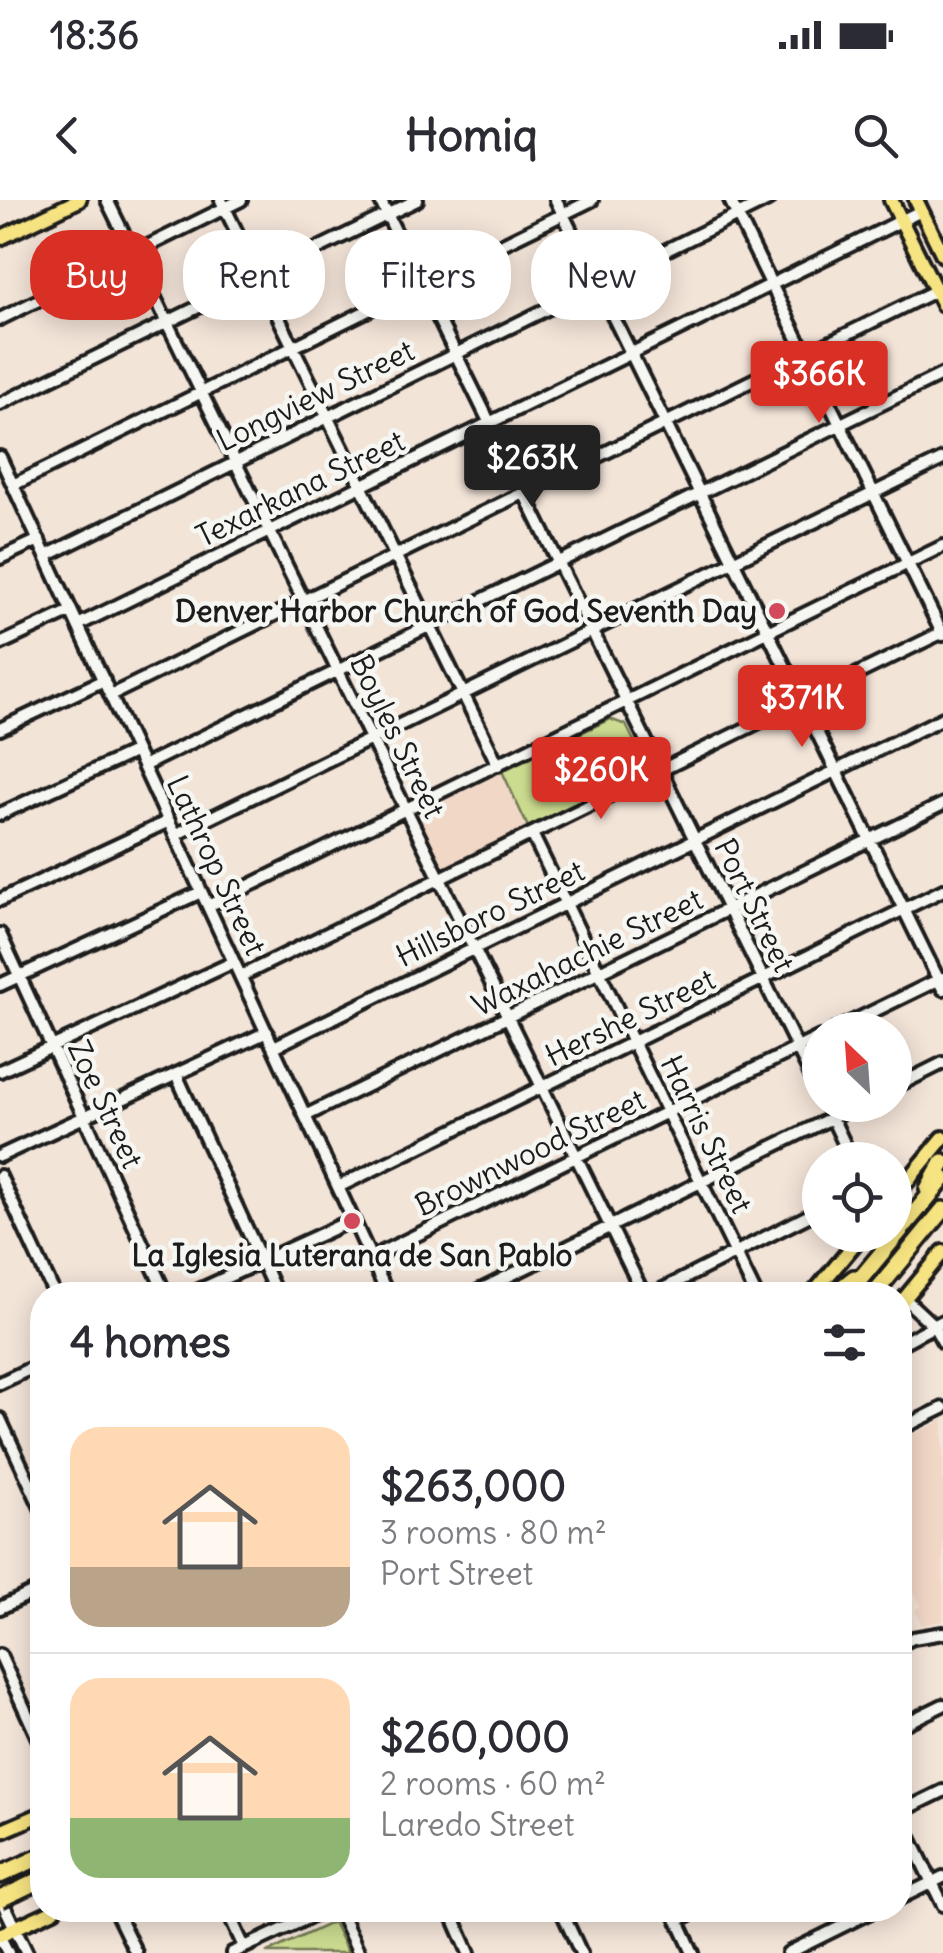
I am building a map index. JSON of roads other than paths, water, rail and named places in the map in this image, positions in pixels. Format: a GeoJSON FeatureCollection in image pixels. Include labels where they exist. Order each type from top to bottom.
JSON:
{"type":"FeatureCollection","features":[{"type":"Feature","properties":{"kind":"highway"},"geometry":{"type":"LineString","coordinates":[[922,1204],[933,1175],[943,1162]]}},
{"type":"Feature","properties":{"kind":"highway"},"geometry":{"type":"LineString","coordinates":[[858,1282],[943,1179]]}},
{"type":"Feature","properties":{"kind":"highway"},"geometry":{"type":"LineString","coordinates":[[884,1282],[943,1210]]}},
{"type":"Feature","properties":{"kind":"highway"},"geometry":{"type":"LineString","coordinates":[[906,1255],[943,1226]]}},
{"type":"Feature","properties":{"kind":"highway"},"geometry":{"type":"LineString","coordinates":[[851,1282],[870,1268]]}},
{"type":"Feature","properties":{"kind":"highway"},"geometry":{"type":"LineString","coordinates":[[4,1874],[30,1862]]}},
{"type":"Feature","properties":{"kind":"highway"},"geometry":{"type":"LineString","coordinates":[[0,1898],[30,1884]]}},
{"type":"Feature","properties":{"kind":"main road"},"geometry":{"type":"LineString","coordinates":[[0,238],[79,200]]}},
{"type":"Feature","properties":{"kind":"main road"},"geometry":{"type":"LineString","coordinates":[[891,200],[939,289],[943,305]]}},
{"type":"Feature","properties":{"kind":"main road"},"geometry":{"type":"LineString","coordinates":[[918,206],[943,255]]}},
{"type":"Feature","properties":{"kind":"main road"},"geometry":{"type":"LineString","coordinates":[[912,1175],[943,1138]]}},
{"type":"Feature","properties":{"kind":"main road"},"geometry":{"type":"LineString","coordinates":[[823,1282],[848,1252]]}},
{"type":"Feature","properties":{"kind":"main road"},"geometry":{"type":"LineString","coordinates":[[912,1289],[943,1252]]}},
{"type":"Feature","properties":{"kind":"main road"},"geometry":{"type":"LineString","coordinates":[[0,1832],[30,1819]]}},
{"type":"Feature","properties":{"kind":"main road"},"geometry":{"type":"LineString","coordinates":[[0,1936],[30,1921]]}},
{"type":"Feature","properties":{"kind":"street","name":"Boyles Street"},"geometry":{"type":"LineString","coordinates":[[107,200],[121,230]]}},
{"type":"Feature","properties":{"kind":"street"},"geometry":{"type":"LineString","coordinates":[[163,237],[223,204],[241,200]]}},
{"type":"Feature","properties":{"kind":"street","name":"Port Street"},"geometry":{"type":"LineString","coordinates":[[380,200],[395,230]]}},
{"type":"Feature","properties":{"kind":"street"},"geometry":{"type":"LineString","coordinates":[[325,246],[417,200]]}},
{"type":"Feature","properties":{"kind":"street"},"geometry":{"type":"LineString","coordinates":[[556,200],[571,230]]}},
{"type":"Feature","properties":{"kind":"street"},"geometry":{"type":"LineString","coordinates":[[511,240],[592,200]]}},
{"type":"Feature","properties":{"kind":"street"},"geometry":{"type":"LineString","coordinates":[[241,976],[943,633],[730,200]]}},
{"type":"Feature","properties":{"kind":"street","name":"Longview Street"},"geometry":{"type":"LineString","coordinates":[[671,248],[768,200]]}},
{"type":"Feature","properties":{"kind":"street"},"geometry":{"type":"LineString","coordinates":[[223,204],[236,230]]}},
{"type":"Feature","properties":{"kind":"street","name":"Texarkana Street"},"geometry":{"type":"LineString","coordinates":[[78,625],[902,221],[918,206]]}},
{"type":"Feature","properties":{"kind":"street"},"geometry":{"type":"LineString","coordinates":[[111,696],[939,289]]}},
{"type":"Feature","properties":{"kind":"street"},"geometry":{"type":"LineString","coordinates":[[0,319],[30,304]]}},
{"type":"Feature","properties":{"kind":"street"},"geometry":{"type":"LineString","coordinates":[[0,404],[183,315]]}},
{"type":"Feature","properties":{"kind":"street","name":"Boyles Street"},"geometry":{"type":"LineString","coordinates":[[163,317],[638,1282]]}},
{"type":"Feature","properties":{"kind":"street","name":"Longview Street"},"geometry":{"type":"LineString","coordinates":[[46,556],[531,317]]}},
{"type":"Feature","properties":{"kind":"street"},"geometry":{"type":"LineString","coordinates":[[279,320],[498,764]]}},
{"type":"Feature","properties":{"kind":"street"},"geometry":{"type":"LineString","coordinates":[[13,484],[349,320]]}},
{"type":"Feature","properties":{"kind":"street","name":"Port Street"},"geometry":{"type":"LineString","coordinates":[[439,320],[802,1056]]}},
{"type":"Feature","properties":{"kind":"street"},"geometry":{"type":"LineString","coordinates":[[614,320],[941,982],[875,1012]]}},
{"type":"Feature","properties":{"kind":"street"},"geometry":{"type":"LineString","coordinates":[[143,766],[943,374]]}},
{"type":"Feature","properties":{"kind":"street","name":"Lathrop Street"},"geometry":{"type":"LineString","coordinates":[[0,456],[3,472],[13,484],[382,1282]]}},
{"type":"Feature","properties":{"kind":"street"},"geometry":{"type":"LineString","coordinates":[[176,835],[943,459]]}},
{"type":"Feature","properties":{"kind":"street"},"geometry":{"type":"LineString","coordinates":[[0,558],[39,540]]}},
{"type":"Feature","properties":{"kind":"street"},"geometry":{"type":"LineString","coordinates":[[208,906],[943,546]]}},
{"type":"Feature","properties":{"kind":"street"},"geometry":{"type":"LineString","coordinates":[[0,644],[72,611]]}},
{"type":"Feature","properties":{"kind":"street"},"geometry":{"type":"LineString","coordinates":[[0,729],[104,680]]}},
{"type":"Feature","properties":{"kind":"street","name":"Hillsboro Street"},"geometry":{"type":"LineString","coordinates":[[274,1047],[943,718]]}},
{"type":"Feature","properties":{"kind":"street"},"geometry":{"type":"LineString","coordinates":[[0,814],[136,750]]}},
{"type":"Feature","properties":{"kind":"street","name":"Waxahachie Street"},"geometry":{"type":"LineString","coordinates":[[306,1116],[943,804]]}},
{"type":"Feature","properties":{"kind":"street"},"geometry":{"type":"LineString","coordinates":[[0,900],[169,821]]}},
{"type":"Feature","properties":{"kind":"street","name":"Harris Street"},"geometry":{"type":"LineString","coordinates":[[532,834],[750,1282]]}},
{"type":"Feature","properties":{"kind":"street","name":"Hershe Street"},"geometry":{"type":"LineString","coordinates":[[338,1187],[943,890]]}},
{"type":"Feature","properties":{"kind":"street"},"geometry":{"type":"LineString","coordinates":[[0,985],[202,892]]}},
{"type":"Feature","properties":{"kind":"street","name":"Zoe Street"},"geometry":{"type":"LineString","coordinates":[[0,934],[160,1282]]}},
{"type":"Feature","properties":{"kind":"street"},"geometry":{"type":"LineString","coordinates":[[0,1071],[234,962]]}},
{"type":"Feature","properties":{"kind":"street"},"geometry":{"type":"LineString","coordinates":[[0,1156],[266,1032]]}},
{"type":"Feature","properties":{"kind":"street","name":"Brownwood Street"},"geometry":{"type":"LineString","coordinates":[[370,1258],[802,1046]]}},
{"type":"Feature","properties":{"kind":"street"},"geometry":{"type":"LineString","coordinates":[[912,1078],[943,1063]]}},
{"type":"Feature","properties":{"kind":"street"},"geometry":{"type":"LineString","coordinates":[[176,1074],[271,1282]]}},
{"type":"Feature","properties":{"kind":"street"},"geometry":{"type":"LineString","coordinates":[[496,1282],[824,1122]]}},
{"type":"Feature","properties":{"kind":"street"},"geometry":{"type":"LineString","coordinates":[[0,1176],[49,1282]]}},
{"type":"Feature","properties":{"kind":"street"},"geometry":{"type":"LineString","coordinates":[[677,1282],[802,1219]]}},
{"type":"Feature","properties":{"kind":"street"},"geometry":{"type":"LineString","coordinates":[[216,1282],[352,1220]]}},
{"type":"Feature","properties":{"kind":"street"},"geometry":{"type":"LineString","coordinates":[[912,1307],[939,1323],[943,1342]]}},
{"type":"Feature","properties":{"kind":"street"},"geometry":{"type":"LineString","coordinates":[[912,1338],[939,1323]]}},
{"type":"Feature","properties":{"kind":"street"},"geometry":{"type":"LineString","coordinates":[[0,1382],[30,1369]]}},
{"type":"Feature","properties":{"kind":"street"},"geometry":{"type":"LineString","coordinates":[[912,1423],[943,1408]]}},
{"type":"Feature","properties":{"kind":"street"},"geometry":{"type":"LineString","coordinates":[[0,1419],[30,1484]]}},
{"type":"Feature","properties":{"kind":"street"},"geometry":{"type":"LineString","coordinates":[[0,1608],[30,1594]]}},
{"type":"Feature","properties":{"kind":"street"},"geometry":{"type":"LineString","coordinates":[[912,1639],[943,1633]]}},
{"type":"Feature","properties":{"kind":"street"},"geometry":{"type":"LineString","coordinates":[[0,1656],[30,1721]]}},
{"type":"Feature","properties":{"kind":"street"},"geometry":{"type":"LineString","coordinates":[[912,1720],[943,1705]]}},
{"type":"Feature","properties":{"kind":"street"},"geometry":{"type":"LineString","coordinates":[[912,1808],[943,1791]]}},
{"type":"Feature","properties":{"kind":"street"},"geometry":{"type":"LineString","coordinates":[[912,1835],[937,1880],[943,1905]]}},
{"type":"Feature","properties":{"kind":"street"},"geometry":{"type":"LineString","coordinates":[[912,1892],[937,1880]]}},
{"type":"Feature","properties":{"kind":"street"},"geometry":{"type":"LineString","coordinates":[[0,1898],[27,1953]]}},
{"type":"Feature","properties":{"kind":"street"},"geometry":{"type":"LineString","coordinates":[[121,1922],[136,1953]]}},
{"type":"Feature","properties":{"kind":"street"},"geometry":{"type":"LineString","coordinates":[[233,1922],[244,1947]]}},
{"type":"Feature","properties":{"kind":"street"},"geometry":{"type":"LineString","coordinates":[[232,1953],[299,1922]]}},
{"type":"Feature","properties":{"kind":"street"},"geometry":{"type":"LineString","coordinates":[[345,1922],[359,1953]]}},
{"type":"Feature","properties":{"kind":"street"},"geometry":{"type":"LineString","coordinates":[[456,1922],[470,1953]]}},
{"type":"Feature","properties":{"kind":"street"},"geometry":{"type":"LineString","coordinates":[[566,1922],[580,1953]]}},
{"type":"Feature","properties":{"kind":"street"},"geometry":{"type":"LineString","coordinates":[[679,1922],[693,1953]]}},
{"type":"Feature","properties":{"kind":"street"},"geometry":{"type":"LineString","coordinates":[[788,1953],[851,1922]]}},
{"type":"Feature","properties":{"kind":"street"},"geometry":{"type":"LineString","coordinates":[[0,1936],[8,1953]]}},
{"type":"Feature","properties":{"kind":"place","name":"Denver Harbor Church of God Seventh Day"},"geometry":{"type":"Point","coordinates":[777,611]}},
{"type":"Feature","properties":{"kind":"place","name":"La Iglesia Luterana de San Pablo"},"geometry":{"type":"Point","coordinates":[352,1221]}}]}
